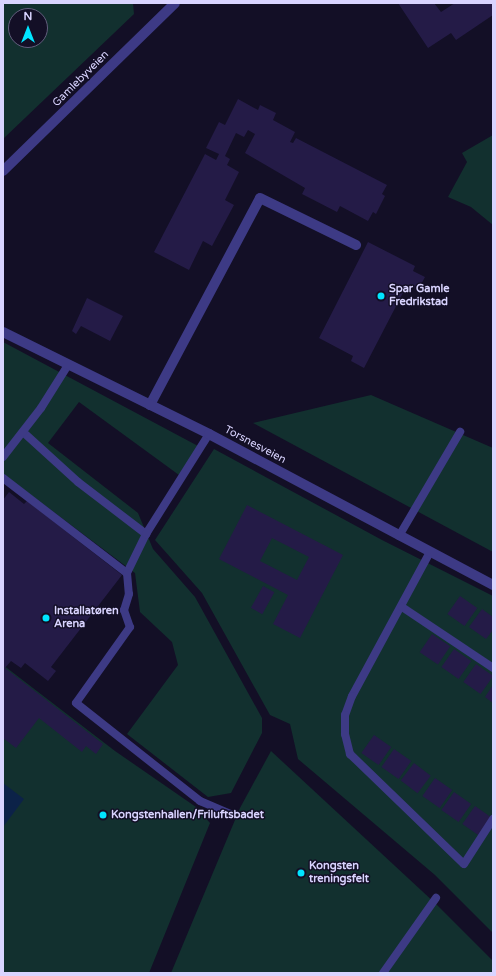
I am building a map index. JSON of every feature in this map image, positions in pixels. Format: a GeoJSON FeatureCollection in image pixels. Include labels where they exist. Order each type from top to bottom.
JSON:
{"type":"FeatureCollection","features":[{"type":"Feature","properties":{"kind":"street","name":"Gamlebyveien"},"geometry":{"type":"LineString","coordinates":[[3,171],[175,3]]}},
{"type":"Feature","properties":{"kind":"street"},"geometry":{"type":"LineString","coordinates":[[150,404],[260,198],[356,245]]}},
{"type":"Feature","properties":{"kind":"street","name":"Torsnesveien"},"geometry":{"type":"LineString","coordinates":[[3,332],[209,434],[493,585]]}},
{"type":"Feature","properties":{"kind":"lane"},"geometry":{"type":"LineString","coordinates":[[3,457],[23,432],[68,365]]}},
{"type":"Feature","properties":{"kind":"lane"},"geometry":{"type":"LineString","coordinates":[[23,432],[78,482],[146,534]]}},
{"type":"Feature","properties":{"kind":"lane"},"geometry":{"type":"LineString","coordinates":[[399,536],[460,432]]}},
{"type":"Feature","properties":{"kind":"lane"},"geometry":{"type":"LineString","coordinates":[[209,434],[146,534],[127,573],[129,594],[124,610],[130,627],[76,703],[200,801],[230,814]]}},
{"type":"Feature","properties":{"kind":"lane"},"geometry":{"type":"LineString","coordinates":[[3,478],[127,573]]}},
{"type":"Feature","properties":{"kind":"lane"},"geometry":{"type":"LineString","coordinates":[[430,552],[402,607],[352,696],[345,721],[345,734],[350,754],[464,864],[493,819]]}},
{"type":"Feature","properties":{"kind":"lane"},"geometry":{"type":"LineString","coordinates":[[402,607],[493,668]]}},
{"type":"Feature","properties":{"kind":"lane"},"geometry":{"type":"LineString","coordinates":[[383,973],[436,898]]}},
{"type":"Feature","properties":{"kind":"green space"},"geometry":{"type":"Polygon","coordinates":[[[3,3],[133,3],[134,14],[3,139],[3,3]]]}},
{"type":"Feature","properties":{"kind":"green space"},"geometry":{"type":"Polygon","coordinates":[[[493,135],[493,225],[471,207],[448,197],[467,162],[462,153],[493,135]]]}},
{"type":"Feature","properties":{"kind":"green space"},"geometry":{"type":"Polygon","coordinates":[[[3,342],[198,446],[179,475],[79,402],[48,443],[138,513],[153,549],[195,597],[262,718],[262,733],[231,793],[208,797],[127,734],[178,665],[172,642],[140,612],[135,573],[3,474],[3,342]]]}},
{"type":"Feature","properties":{"kind":"green space"},"geometry":{"type":"Polygon","coordinates":[[[371,395],[493,448],[493,552],[253,423],[371,395]]]}},
{"type":"Feature","properties":{"kind":"green space"},"geometry":{"type":"Polygon","coordinates":[[[214,449],[382,540],[493,596],[493,933],[435,875],[298,759],[290,724],[270,715],[202,593],[155,540],[214,449]]]}},
{"type":"Feature","properties":{"kind":"green space","name":"Kongstenhallen/Friluftsbadet"},"geometry":{"type":"Polygon","coordinates":[[[3,665],[115,751],[196,807],[210,823],[149,973],[3,973],[3,665]]]}},
{"type":"Feature","properties":{"kind":"green space"},"geometry":{"type":"Polygon","coordinates":[[[271,751],[436,904],[493,961],[493,973],[171,973],[240,808],[271,751]]]}},
{"type":"Feature","properties":{"kind":"water"},"geometry":{"type":"Polygon","coordinates":[[[3,783],[24,799],[3,827],[3,783]]]}},
{"type":"Feature","properties":{"kind":"building"},"geometry":{"type":"Polygon","coordinates":[[[398,3],[434,3],[441,12],[455,3],[493,3],[493,15],[456,40],[451,33],[428,48],[398,3]]]}},
{"type":"Feature","properties":{"kind":"building"},"geometry":{"type":"Polygon","coordinates":[[[238,99],[258,110],[260,105],[276,113],[273,120],[295,132],[290,142],[293,143],[296,138],[387,185],[382,194],[385,196],[376,214],[373,212],[368,221],[340,206],[337,212],[302,194],[305,188],[245,153],[255,134],[248,130],[244,137],[236,133],[225,156],[230,159],[227,165],[239,172],[225,200],[234,205],[212,246],[203,241],[189,270],[154,252],[205,154],[216,160],[219,154],[206,148],[219,122],[225,125],[238,99]]]}},
{"type":"Feature","properties":{"kind":"building"},"geometry":{"type":"Polygon","coordinates":[[[368,242],[415,266],[413,271],[425,277],[418,290],[407,285],[364,368],[351,361],[353,356],[319,338],[368,242]]]}},
{"type":"Feature","properties":{"kind":"building"},"geometry":{"type":"Polygon","coordinates":[[[87,298],[123,316],[110,341],[81,326],[76,334],[72,331],[87,298]]]}},
{"type":"Feature","properties":{"kind":"building","name":"Installatøren Arena"},"geometry":{"type":"Polygon","coordinates":[[[9,492],[24,504],[27,501],[122,575],[51,667],[56,671],[48,681],[25,663],[21,668],[11,661],[5,668],[103,744],[96,754],[86,746],[82,752],[39,718],[16,748],[3,738],[3,500],[9,492]]]}},
{"type":"Feature","properties":{"kind":"building"},"geometry":{"type":"Polygon","coordinates":[[[247,505],[343,555],[300,638],[273,624],[288,595],[219,559],[247,505]],[[272,538],[260,561],[297,580],[309,557],[272,538]]]}},
{"type":"Feature","properties":{"kind":"building"},"geometry":{"type":"Polygon","coordinates":[[[263,586],[274,592],[262,614],[251,608],[263,586]]]}},
{"type":"Feature","properties":{"kind":"building"},"geometry":{"type":"Polygon","coordinates":[[[460,596],[477,608],[465,626],[447,614],[460,596]]]}},
{"type":"Feature","properties":{"kind":"building"},"geometry":{"type":"Polygon","coordinates":[[[482,609],[493,617],[493,630],[486,639],[469,627],[482,609]]]}},
{"type":"Feature","properties":{"kind":"building"},"geometry":{"type":"Polygon","coordinates":[[[432,634],[450,646],[438,665],[420,652],[432,634]]]}},
{"type":"Feature","properties":{"kind":"building"},"geometry":{"type":"Polygon","coordinates":[[[454,649],[471,661],[459,679],[441,667],[454,649]]]}},
{"type":"Feature","properties":{"kind":"building"},"geometry":{"type":"Polygon","coordinates":[[[476,664],[493,676],[481,694],[463,682],[476,664]]]}},
{"type":"Feature","properties":{"kind":"building"},"geometry":{"type":"Polygon","coordinates":[[[493,685],[493,703],[485,697],[493,685]]]}},
{"type":"Feature","properties":{"kind":"building"},"geometry":{"type":"Polygon","coordinates":[[[374,735],[391,747],[379,765],[361,753],[374,735]]]}},
{"type":"Feature","properties":{"kind":"building"},"geometry":{"type":"Polygon","coordinates":[[[394,749],[411,761],[399,779],[381,767],[394,749]]]}},
{"type":"Feature","properties":{"kind":"building"},"geometry":{"type":"Polygon","coordinates":[[[414,763],[431,776],[418,793],[401,781],[414,763]]]}},
{"type":"Feature","properties":{"kind":"building"},"geometry":{"type":"Polygon","coordinates":[[[435,778],[452,790],[440,808],[422,796],[435,778]]]}},
{"type":"Feature","properties":{"kind":"building"},"geometry":{"type":"Polygon","coordinates":[[[454,792],[471,804],[459,822],[441,810],[454,792]]]}},
{"type":"Feature","properties":{"kind":"building"},"geometry":{"type":"Polygon","coordinates":[[[475,806],[492,818],[480,836],[462,824],[475,806]]]}},
{"type":"Feature","properties":{"kind":"place","name":"Spar Gamle Fredrikstad"},"geometry":{"type":"Point","coordinates":[381,296]}},
{"type":"Feature","properties":{"kind":"place","name":"Installatøren Arena"},"geometry":{"type":"Point","coordinates":[46,618]}},
{"type":"Feature","properties":{"kind":"place","name":"Kongstenhallen/Friluftsbadet"},"geometry":{"type":"Point","coordinates":[103,815]}},
{"type":"Feature","properties":{"kind":"place","name":"Kongsten treningsfelt"},"geometry":{"type":"Point","coordinates":[301,873]}}]}
